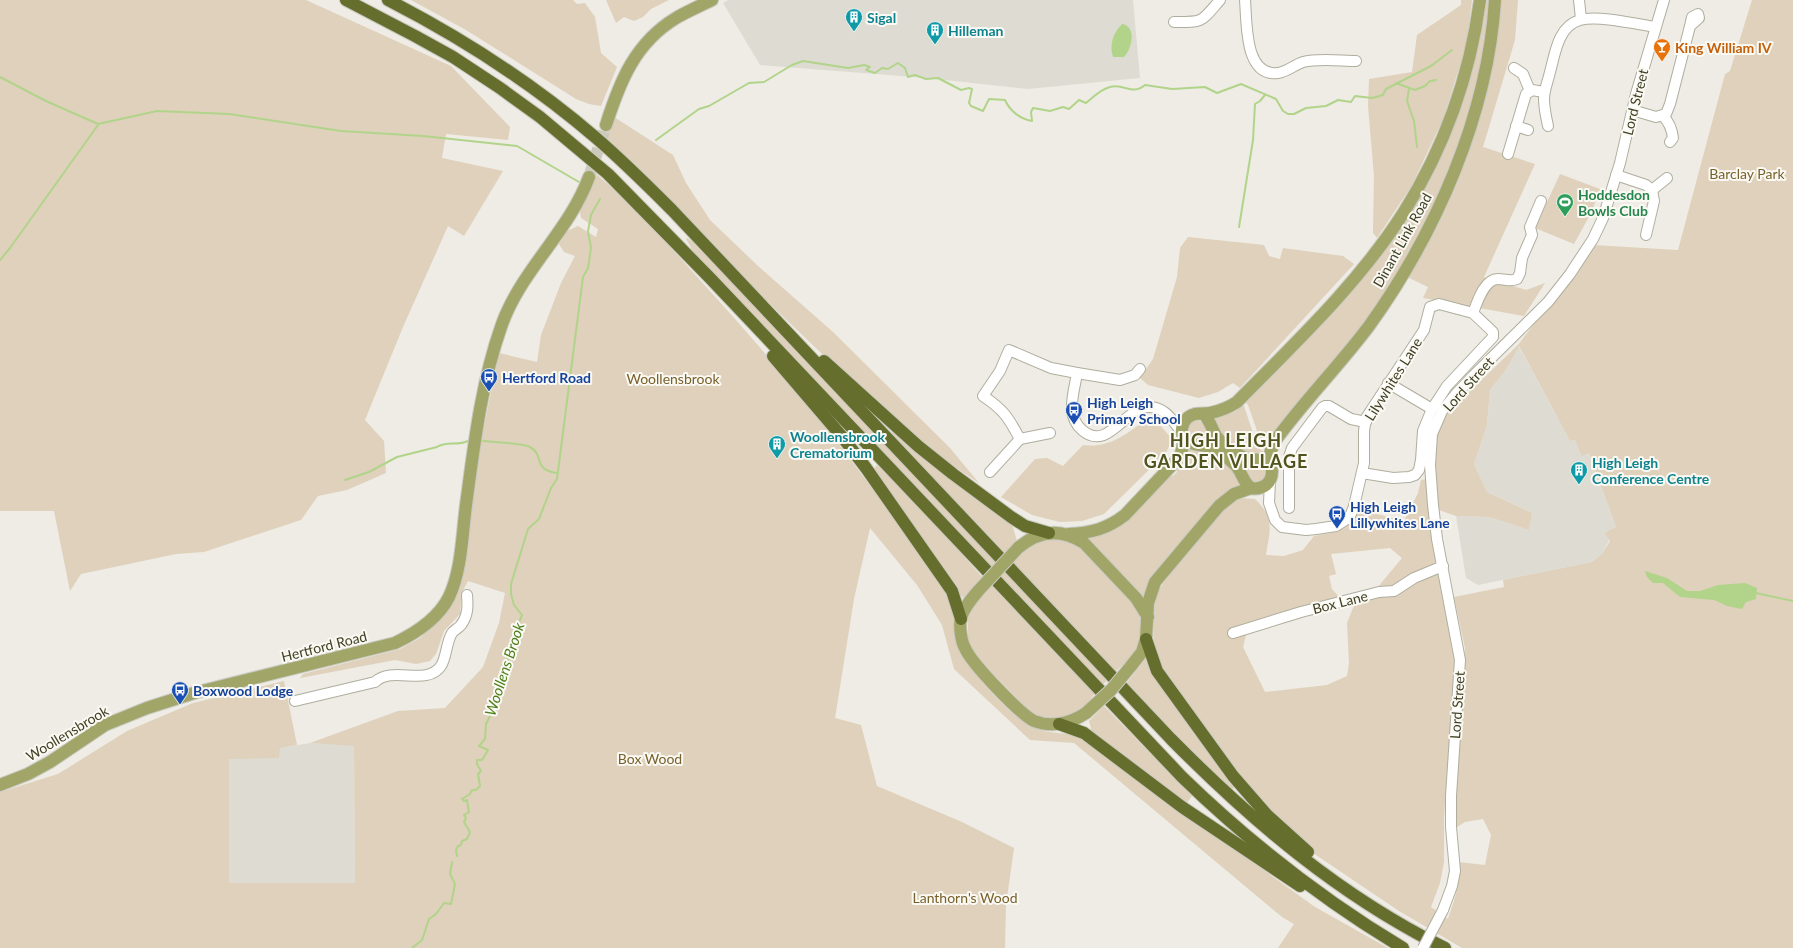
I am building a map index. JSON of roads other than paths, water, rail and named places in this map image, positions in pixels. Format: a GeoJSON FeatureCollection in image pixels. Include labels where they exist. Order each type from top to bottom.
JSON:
{"type":"FeatureCollection","features":[{"type":"Feature","properties":{"kind":"highway"},"geometry":{"type":"LineString","coordinates":[[346,0],[453,57],[500,88],[540,117],[608,174],[710,278],[1182,778],[1241,833],[1346,913]]}},
{"type":"Feature","properties":{"kind":"highway"},"geometry":{"type":"LineString","coordinates":[[388,0],[435,25],[519,78],[569,115],[640,178],[758,301],[1160,728],[1215,784],[1260,824],[1332,880],[1415,933],[1445,948]]}},
{"type":"Feature","properties":{"kind":"highway"},"geometry":{"type":"LineString","coordinates":[[710,278],[760,341],[844,439],[866,468],[952,591],[961,619]]}},
{"type":"Feature","properties":{"kind":"highway"},"geometry":{"type":"LineString","coordinates":[[758,301],[918,446],[953,474],[1025,526],[1049,533]]}},
{"type":"Feature","properties":{"kind":"highway"},"geometry":{"type":"LineString","coordinates":[[1146,639],[1157,671],[1228,770],[1249,795],[1296,842],[1415,933]]}},
{"type":"Feature","properties":{"kind":"highway"},"geometry":{"type":"LineString","coordinates":[[1058,724],[1084,733],[1152,785],[1286,878],[1403,948]]}},
{"type":"Feature","properties":{"kind":"main road"},"geometry":{"type":"LineString","coordinates":[[606,125],[625,73],[646,43],[676,18],[712,0]]}},
{"type":"Feature","properties":{"kind":"main road","name":"Dinant Link Road"},"geometry":{"type":"LineString","coordinates":[[1187,418],[1196,414],[1204,414],[1229,407],[1260,379],[1351,282],[1404,212],[1428,168],[1448,124],[1467,65],[1480,0]]}},
{"type":"Feature","properties":{"kind":"main road","name":"Dinant Link Road"},"geometry":{"type":"LineString","coordinates":[[1270,482],[1272,470],[1270,463],[1270,452],[1275,441],[1345,356],[1372,320],[1415,254],[1435,215],[1460,155],[1478,100],[1490,46],[1495,0]]}},
{"type":"Feature","properties":{"kind":"main road","name":"Hertford Road"},"geometry":{"type":"LineString","coordinates":[[126,716],[194,693],[395,643],[424,627],[437,613],[449,598],[459,562],[477,431],[490,364],[501,327],[520,287],[570,216],[582,196],[589,177]]}},
{"type":"Feature","properties":{"kind":"main road"},"geometry":{"type":"LineString","coordinates":[[1204,414],[1220,440],[1236,453],[1246,458],[1261,459],[1270,463]]}},
{"type":"Feature","properties":{"kind":"main road"},"geometry":{"type":"LineString","coordinates":[[1187,418],[1178,459],[1125,515],[1116,522],[1099,530],[1069,534],[1049,533],[1036,536],[1018,548],[971,599],[961,619],[964,648],[971,659],[1021,712],[1034,721],[1046,724],[1071,722],[1086,713],[1111,690],[1142,652],[1146,639],[1151,590],[1161,572],[1219,506],[1234,494],[1254,488],[1262,488],[1270,482]]}},
{"type":"Feature","properties":{"kind":"main road"},"geometry":{"type":"LineString","coordinates":[[1183,435],[1193,445],[1208,446],[1219,451],[1237,467],[1243,480],[1254,488]]}},
{"type":"Feature","properties":{"kind":"main road"},"geometry":{"type":"LineString","coordinates":[[1069,534],[1084,543],[1136,598],[1148,617]]}},
{"type":"Feature","properties":{"kind":"main road","name":"Woollensbrook"},"geometry":{"type":"LineString","coordinates":[[0,785],[28,774],[50,762],[105,725],[126,716]]}},
{"type":"Feature","properties":{"kind":"street"},"geometry":{"type":"LineString","coordinates":[[1174,22],[1197,22],[1202,20],[1220,0]]}},
{"type":"Feature","properties":{"kind":"street"},"geometry":{"type":"LineString","coordinates":[[1245,0],[1251,53],[1255,62],[1264,70],[1276,73],[1288,70],[1305,62],[1356,61]]}},
{"type":"Feature","properties":{"kind":"street"},"geometry":{"type":"LineString","coordinates":[[1579,0],[1581,19]]}},
{"type":"Feature","properties":{"kind":"street","name":"Lord Street"},"geometry":{"type":"LineString","coordinates":[[1424,948],[1443,910],[1452,886],[1455,871],[1450,796],[1460,660],[1435,520],[1430,475],[1431,439],[1435,424],[1442,411],[1465,384],[1540,311],[1570,274],[1597,232],[1616,175],[1632,110],[1664,0]]}},
{"type":"Feature","properties":{"kind":"street"},"geometry":{"type":"LineString","coordinates":[[1548,126],[1544,92],[1561,37],[1570,24],[1581,19],[1593,18],[1656,27]]}},
{"type":"Feature","properties":{"kind":"street"},"geometry":{"type":"LineString","coordinates":[[1664,116],[1670,104],[1690,26]]}},
{"type":"Feature","properties":{"kind":"street"},"geometry":{"type":"LineString","coordinates":[[1514,68],[1523,74],[1530,91]]}},
{"type":"Feature","properties":{"kind":"street"},"geometry":{"type":"LineString","coordinates":[[1530,91],[1544,92]]}},
{"type":"Feature","properties":{"kind":"street"},"geometry":{"type":"LineString","coordinates":[[1508,154],[1525,97],[1530,91]]}},
{"type":"Feature","properties":{"kind":"street"},"geometry":{"type":"LineString","coordinates":[[1632,110],[1656,117],[1664,116]]}},
{"type":"Feature","properties":{"kind":"street"},"geometry":{"type":"LineString","coordinates":[[1664,116],[1670,124],[1673,133],[1673,138],[1670,142]]}},
{"type":"Feature","properties":{"kind":"street"},"geometry":{"type":"LineString","coordinates":[[1516,126],[1528,130]]}},
{"type":"Feature","properties":{"kind":"street"},"geometry":{"type":"LineString","coordinates":[[1616,175],[1643,184],[1652,190],[1654,201],[1646,235]]}},
{"type":"Feature","properties":{"kind":"street"},"geometry":{"type":"LineString","coordinates":[[1652,190],[1667,178]]}},
{"type":"Feature","properties":{"kind":"street"},"geometry":{"type":"LineString","coordinates":[[1362,473],[1393,478],[1415,475],[1418,470],[1420,460],[1422,430],[1432,409],[1447,386],[1493,337],[1493,332],[1473,313],[1477,301],[1489,282],[1496,279],[1514,281],[1517,279],[1520,273],[1522,258],[1532,236],[1530,227],[1541,200]]}},
{"type":"Feature","properties":{"kind":"street","name":"Lilywhites Lane"},"geometry":{"type":"LineString","coordinates":[[1270,482],[1269,503],[1275,520],[1282,527],[1306,530],[1336,526],[1342,523],[1351,514],[1362,473],[1366,422],[1370,412],[1424,330],[1428,310],[1431,305],[1439,304],[1473,313]]}},
{"type":"Feature","properties":{"kind":"street"},"geometry":{"type":"LineString","coordinates":[[1020,440],[1008,418],[999,406],[983,396],[1000,371],[1009,350],[1051,368],[1120,380],[1135,375],[1140,368]]}},
{"type":"Feature","properties":{"kind":"street"},"geometry":{"type":"LineString","coordinates":[[1077,373],[1071,414],[1076,425],[1085,432],[1095,436],[1107,434],[1138,410],[1146,406],[1155,407],[1170,416],[1187,418]]}},
{"type":"Feature","properties":{"kind":"street"},"geometry":{"type":"LineString","coordinates":[[1388,383],[1432,409]]}},
{"type":"Feature","properties":{"kind":"street"},"geometry":{"type":"LineString","coordinates":[[1289,508],[1289,458],[1292,448],[1322,408],[1325,406],[1330,406],[1351,419],[1366,422]]}},
{"type":"Feature","properties":{"kind":"street"},"geometry":{"type":"LineString","coordinates":[[1170,416],[1183,435]]}},
{"type":"Feature","properties":{"kind":"street"},"geometry":{"type":"LineString","coordinates":[[990,472],[1020,440],[1050,433]]}},
{"type":"Feature","properties":{"kind":"street","name":"Lilywhites Lane"},"geometry":{"type":"LineString","coordinates":[[1254,488],[1269,503]]}},
{"type":"Feature","properties":{"kind":"street","name":"Box Lane"},"geometry":{"type":"LineString","coordinates":[[1233,634],[1300,612],[1379,592],[1394,591],[1414,578],[1443,566]]}},
{"type":"Feature","properties":{"kind":"street"},"geometry":{"type":"LineString","coordinates":[[295,701],[375,682],[379,678],[407,674],[426,676],[434,673],[444,660],[452,633],[461,625],[465,618],[468,608],[467,595]]}},
{"type":"Feature","properties":{"kind":"waterway","name":"Woollens Brook"},"geometry":{"type":"LineString","coordinates":[[656,140],[699,109],[709,106],[749,83],[764,82],[792,65],[803,61],[848,68],[864,65],[870,67],[866,70],[875,73],[882,68],[888,69],[898,63],[905,68],[908,77],[915,75],[926,79],[938,78],[961,90],[969,88],[972,89],[969,103],[971,106],[983,111],[989,99],[1005,100],[1016,114],[1032,121],[1031,112],[1033,108],[1050,111],[1063,107],[1069,109],[1079,100],[1086,103],[1107,88],[1115,86],[1136,89],[1145,85],[1172,89],[1205,87],[1217,93],[1241,84],[1276,99],[1283,111],[1288,114],[1294,114],[1306,108],[1326,106],[1338,100],[1351,102],[1355,96],[1372,98],[1383,95],[1386,89],[1431,66],[1452,50]]}},
{"type":"Feature","properties":{"kind":"waterway"},"geometry":{"type":"LineString","coordinates":[[0,77],[46,101],[98,124],[157,111],[229,114],[341,131],[423,136],[517,146],[579,182]]}},
{"type":"Feature","properties":{"kind":"waterway"},"geometry":{"type":"LineString","coordinates":[[1396,83],[1415,90],[1425,86],[1430,81],[1436,80]]}},
{"type":"Feature","properties":{"kind":"waterway"},"geometry":{"type":"LineString","coordinates":[[1409,89],[1407,101],[1414,121],[1417,147]]}},
{"type":"Feature","properties":{"kind":"waterway"},"geometry":{"type":"LineString","coordinates":[[1239,227],[1253,140],[1255,104],[1265,95]]}},
{"type":"Feature","properties":{"kind":"waterway"},"geometry":{"type":"LineString","coordinates":[[0,260],[98,125]]}},
{"type":"Feature","properties":{"kind":"waterway","name":"Woollens Brook"},"geometry":{"type":"LineString","coordinates":[[457,856],[456,850],[458,846],[461,845],[462,841],[467,839],[470,832],[464,822],[466,818],[464,815],[469,812],[467,800],[464,801],[462,799],[470,794],[472,790],[476,790],[480,786],[478,774],[481,771],[477,764],[477,760],[482,760],[488,750],[479,746],[485,739],[486,724],[490,716],[494,699],[497,698],[508,661],[507,657],[512,651],[514,634],[522,615],[514,605],[511,594],[511,584],[528,529],[539,519],[551,488],[557,479],[583,277],[588,268],[591,248],[588,231],[591,215],[600,199]]}},
{"type":"Feature","properties":{"kind":"waterway"},"geometry":{"type":"LineString","coordinates":[[345,480],[369,472],[397,457],[444,444],[468,441]]}},
{"type":"Feature","properties":{"kind":"waterway"},"geometry":{"type":"LineString","coordinates":[[483,441],[530,447],[537,454],[541,466],[544,469],[557,473]]}},
{"type":"Feature","properties":{"kind":"waterway"},"geometry":{"type":"LineString","coordinates":[[1756,593],[1793,601]]}},
{"type":"Feature","properties":{"kind":"waterway","name":"Woollens Brook"},"geometry":{"type":"LineString","coordinates":[[412,948],[422,940],[429,919],[436,914],[444,903],[451,904],[455,884],[450,874],[452,862]]}},
{"type":"Feature","properties":{"kind":"tunnel"},"geometry":{"type":"LineString","coordinates":[[589,177],[606,125]]}},
{"type":"Feature","properties":{"kind":"place","name":"Sigal"},"geometry":{"type":"Point","coordinates":[854,32]}},
{"type":"Feature","properties":{"kind":"place","name":"Hilleman"},"geometry":{"type":"Point","coordinates":[935,45]}},
{"type":"Feature","properties":{"kind":"place","name":"King William IV"},"geometry":{"type":"Point","coordinates":[1662,62]}},
{"type":"Feature","properties":{"kind":"place","name":"Hoddesdon Bowls Club"},"geometry":{"type":"Point","coordinates":[1565,217]}},
{"type":"Feature","properties":{"kind":"place","name":"Hertford Road"},"geometry":{"type":"Point","coordinates":[489,392]}},
{"type":"Feature","properties":{"kind":"place","name":"High Leigh Primary School"},"geometry":{"type":"Point","coordinates":[1074,425]}},
{"type":"Feature","properties":{"kind":"place","name":"Woollensbrook Crematorium"},"geometry":{"type":"Point","coordinates":[777,459]}},
{"type":"Feature","properties":{"kind":"place","name":"High Leigh Conference Centre"},"geometry":{"type":"Point","coordinates":[1579,485]}},
{"type":"Feature","properties":{"kind":"place","name":"High Leigh Lillywhites Lane"},"geometry":{"type":"Point","coordinates":[1337,529]}},
{"type":"Feature","properties":{"kind":"place","name":"Boxwood Lodge"},"geometry":{"type":"Point","coordinates":[180,705]}},
{"type":"Feature","properties":{"kind":"district","name":"HIGH LEIGH GARDEN VILLAGE"},"geometry":{"type":"Point","coordinates":[1226,450]}},
{"type":"Feature","properties":{"kind":"park label","name":"Barclay Park"},"geometry":{"type":"Point","coordinates":[1747,173]}},
{"type":"Feature","properties":{"kind":"park label","name":"Box Wood"},"geometry":{"type":"Point","coordinates":[650,758]}},
{"type":"Feature","properties":{"kind":"park label","name":"Lanthorn's Wood"},"geometry":{"type":"Point","coordinates":[965,897]}}]}
